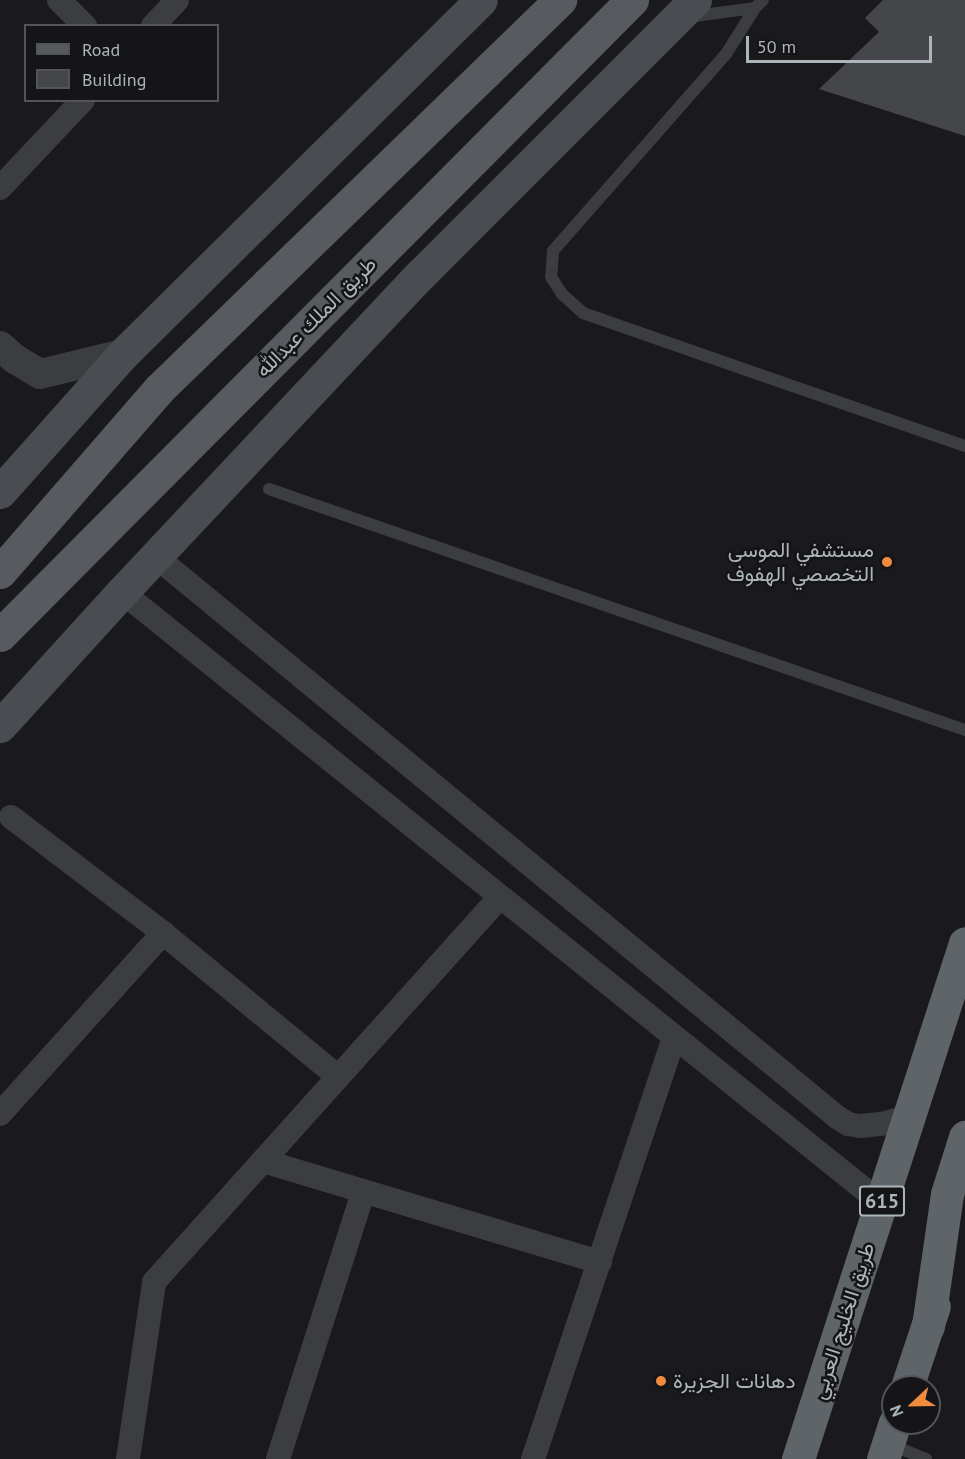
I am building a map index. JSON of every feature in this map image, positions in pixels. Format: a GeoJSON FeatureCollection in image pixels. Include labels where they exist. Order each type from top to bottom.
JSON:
{"type":"FeatureCollection","features":[{"type":"Feature","properties":{"kind":"highway","name":"طريق الخليج العربي"},"geometry":{"type":"LineString","coordinates":[[798,1459],[965,943]]}},
{"type":"Feature","properties":{"kind":"highway"},"geometry":{"type":"LineString","coordinates":[[923,1073],[965,997]]}},
{"type":"Feature","properties":{"kind":"highway"},"geometry":{"type":"LineString","coordinates":[[927,1326],[946,1194],[965,1137]]}},
{"type":"Feature","properties":{"kind":"highway"},"geometry":{"type":"LineString","coordinates":[[911,1375],[965,1214]]}},
{"type":"Feature","properties":{"kind":"main road"},"geometry":{"type":"LineString","coordinates":[[4,480],[123,354],[481,0]]}},
{"type":"Feature","properties":{"kind":"main road"},"geometry":{"type":"LineString","coordinates":[[0,572],[159,389],[560,0]]}},
{"type":"Feature","properties":{"kind":"main road","name":"طريق الملك عبدالله"},"geometry":{"type":"LineString","coordinates":[[0,635],[632,0]]}},
{"type":"Feature","properties":{"kind":"main road"},"geometry":{"type":"LineString","coordinates":[[0,726],[155,556],[420,275],[685,10]]}},
{"type":"Feature","properties":{"kind":"street"},"geometry":{"type":"LineString","coordinates":[[59,0],[83,24]]}},
{"type":"Feature","properties":{"kind":"street"},"geometry":{"type":"LineString","coordinates":[[155,24],[177,0]]}},
{"type":"Feature","properties":{"kind":"street"},"geometry":{"type":"LineString","coordinates":[[0,188],[81,102]]}},
{"type":"Feature","properties":{"kind":"street"},"geometry":{"type":"LineString","coordinates":[[0,346],[15,359],[40,374],[123,354]]}},
{"type":"Feature","properties":{"kind":"street"},"geometry":{"type":"LineString","coordinates":[[155,556],[837,1117],[848,1124],[861,1126],[881,1124],[910,1116]]}},
{"type":"Feature","properties":{"kind":"street"},"geometry":{"type":"LineString","coordinates":[[122,592],[499,898],[881,1203]]}},
{"type":"Feature","properties":{"kind":"street"},"geometry":{"type":"LineString","coordinates":[[11,817],[163,933],[338,1077]]}},
{"type":"Feature","properties":{"kind":"street"},"geometry":{"type":"LineString","coordinates":[[128,1459],[154,1282],[499,898]]}},
{"type":"Feature","properties":{"kind":"street"},"geometry":{"type":"LineString","coordinates":[[0,1114],[163,933]]}},
{"type":"Feature","properties":{"kind":"street"},"geometry":{"type":"LineString","coordinates":[[533,1459],[674,1038]]}},
{"type":"Feature","properties":{"kind":"street"},"geometry":{"type":"LineString","coordinates":[[811,1147],[837,1117]]}},
{"type":"Feature","properties":{"kind":"street"},"geometry":{"type":"LineString","coordinates":[[263,1161],[600,1262]]}},
{"type":"Feature","properties":{"kind":"street"},"geometry":{"type":"LineString","coordinates":[[278,1459],[363,1192]]}},
{"type":"Feature","properties":{"kind":"lane"},"geometry":{"type":"LineString","coordinates":[[685,10],[759,4]]}},
{"type":"Feature","properties":{"kind":"lane"},"geometry":{"type":"LineString","coordinates":[[759,4],[726,54],[553,251],[551,277],[562,294],[583,313],[965,446]]}},
{"type":"Feature","properties":{"kind":"lane"},"geometry":{"type":"LineString","coordinates":[[269,489],[965,730]]}},
{"type":"Feature","properties":{"kind":"lane"},"geometry":{"type":"LineString","coordinates":[[888,1442],[926,1459]]}},
{"type":"Feature","properties":{"kind":"building"},"geometry":{"type":"Polygon","coordinates":[[[883,0],[965,0],[965,136],[819,89],[879,32],[865,18],[883,0]]]}},
{"type":"Feature","properties":{"kind":"place","name":"مستشفي الموسى التخصصي الهفوف"},"geometry":{"type":"Point","coordinates":[887,562]}},
{"type":"Feature","properties":{"kind":"place","name":"دهانات الجزيرة"},"geometry":{"type":"Point","coordinates":[661,1381]}}]}
